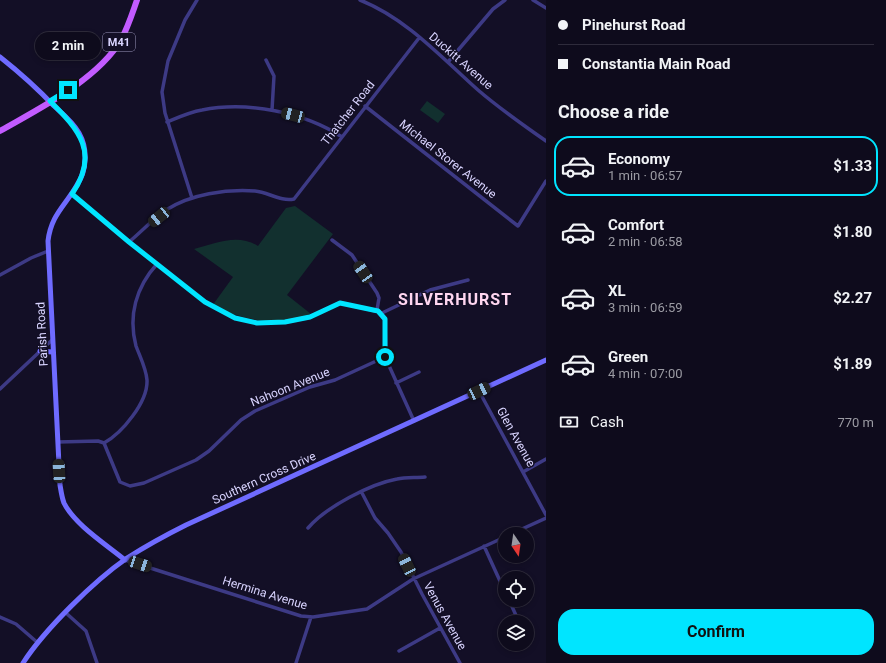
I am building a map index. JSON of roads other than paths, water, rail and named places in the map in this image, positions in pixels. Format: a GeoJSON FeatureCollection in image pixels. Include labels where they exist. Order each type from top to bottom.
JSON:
{"type":"FeatureCollection","features":[{"type":"Feature","properties":{"kind":"main road","name":"M41"},"geometry":{"type":"LineString","coordinates":[[0,131],[89,76],[108,58],[125,31],[137,0]]}},
{"type":"Feature","properties":{"kind":"street"},"geometry":{"type":"LineString","coordinates":[[129,242],[166,211],[192,198],[167,122],[162,92],[165,71],[185,20],[197,0]]}},
{"type":"Feature","properties":{"kind":"street","name":"Duckitt Avenue"},"geometry":{"type":"LineString","coordinates":[[360,0],[382,10],[419,38],[488,98],[546,141]]}},
{"type":"Feature","properties":{"kind":"street"},"geometry":{"type":"LineString","coordinates":[[448,62],[493,9],[505,0]]}},
{"type":"Feature","properties":{"kind":"street"},"geometry":{"type":"LineString","coordinates":[[533,0],[546,8]]}},
{"type":"Feature","properties":{"kind":"street","name":"Thatcher Road"},"geometry":{"type":"LineString","coordinates":[[192,198],[243,190],[260,191],[292,200],[295,198],[419,38]]}},
{"type":"Feature","properties":{"kind":"street","name":"Parish Road"},"geometry":{"type":"LineString","coordinates":[[0,56],[50,101],[74,126],[84,146],[84,170],[72,194],[53,219],[49,234],[48,251],[52,352],[60,485],[64,503],[77,520],[125,560]]}},
{"type":"Feature","properties":{"kind":"street"},"geometry":{"type":"LineString","coordinates":[[266,60],[274,76],[272,110]]}},
{"type":"Feature","properties":{"kind":"street","name":"Michael Storer Avenue"},"geometry":{"type":"LineString","coordinates":[[365,106],[518,226],[546,181]]}},
{"type":"Feature","properties":{"kind":"street"},"geometry":{"type":"LineString","coordinates":[[167,122],[212,108],[272,110],[312,121],[342,137]]}},
{"type":"Feature","properties":{"kind":"street"},"geometry":{"type":"LineString","coordinates":[[72,194],[129,242],[213,308],[235,318],[252,322],[277,323],[310,317],[340,303],[377,310],[382,313],[385,320],[385,357],[414,421]]}},
{"type":"Feature","properties":{"kind":"street"},"geometry":{"type":"LineString","coordinates":[[332,240],[352,255],[377,293],[380,298],[377,310]]}},
{"type":"Feature","properties":{"kind":"street"},"geometry":{"type":"LineString","coordinates":[[0,275],[31,258],[48,251]]}},
{"type":"Feature","properties":{"kind":"street"},"geometry":{"type":"LineString","coordinates":[[58,442],[98,441],[104,443],[124,428],[146,391],[146,373],[136,345],[132,319],[139,290],[157,264]]}},
{"type":"Feature","properties":{"kind":"street"},"geometry":{"type":"LineString","coordinates":[[382,313],[430,290],[468,280]]}},
{"type":"Feature","properties":{"kind":"street"},"geometry":{"type":"LineString","coordinates":[[0,389],[52,340]]}},
{"type":"Feature","properties":{"kind":"street"},"geometry":{"type":"LineString","coordinates":[[40,350],[52,352]]}},
{"type":"Feature","properties":{"kind":"street","name":"Nahoon Avenue"},"geometry":{"type":"LineString","coordinates":[[104,443],[120,482],[124,485],[130,486],[144,483],[202,456],[241,420],[255,411],[310,387],[335,380],[385,357]]}},
{"type":"Feature","properties":{"kind":"street","name":"Southern Cross Drive"},"geometry":{"type":"LineString","coordinates":[[23,663],[38,643],[66,613],[125,560],[186,525],[546,360]]}},
{"type":"Feature","properties":{"kind":"street"},"geometry":{"type":"LineString","coordinates":[[396,383],[419,372]]}},
{"type":"Feature","properties":{"kind":"street","name":"Glen Avenue"},"geometry":{"type":"LineString","coordinates":[[479,391],[546,516]]}},
{"type":"Feature","properties":{"kind":"street"},"geometry":{"type":"LineString","coordinates":[[523,472],[546,459]]}},
{"type":"Feature","properties":{"kind":"street"},"geometry":{"type":"LineString","coordinates":[[308,528],[334,506],[362,493],[392,480],[425,477]]}},
{"type":"Feature","properties":{"kind":"street","name":"Venus Avenue"},"geometry":{"type":"LineString","coordinates":[[362,493],[375,518],[398,547],[413,578],[460,663]]}},
{"type":"Feature","properties":{"kind":"street"},"geometry":{"type":"LineString","coordinates":[[525,527],[546,516]]}},
{"type":"Feature","properties":{"kind":"street","name":"Hermina Avenue"},"geometry":{"type":"LineString","coordinates":[[125,560],[301,616],[311,617],[367,609],[413,578],[498,540]]}},
{"type":"Feature","properties":{"kind":"street"},"geometry":{"type":"LineString","coordinates":[[484,546],[498,577]]}},
{"type":"Feature","properties":{"kind":"street"},"geometry":{"type":"LineString","coordinates":[[66,613],[86,631],[97,663]]}},
{"type":"Feature","properties":{"kind":"street"},"geometry":{"type":"LineString","coordinates":[[0,617],[16,624],[38,643]]}},
{"type":"Feature","properties":{"kind":"street"},"geometry":{"type":"LineString","coordinates":[[296,663],[311,617]]}},
{"type":"Feature","properties":{"kind":"street"},"geometry":{"type":"LineString","coordinates":[[399,651],[440,628]]}},
{"type":"Feature","properties":{"kind":"district","name":"SILVERHURST"},"geometry":{"type":"Point","coordinates":[455,299]}}]}
